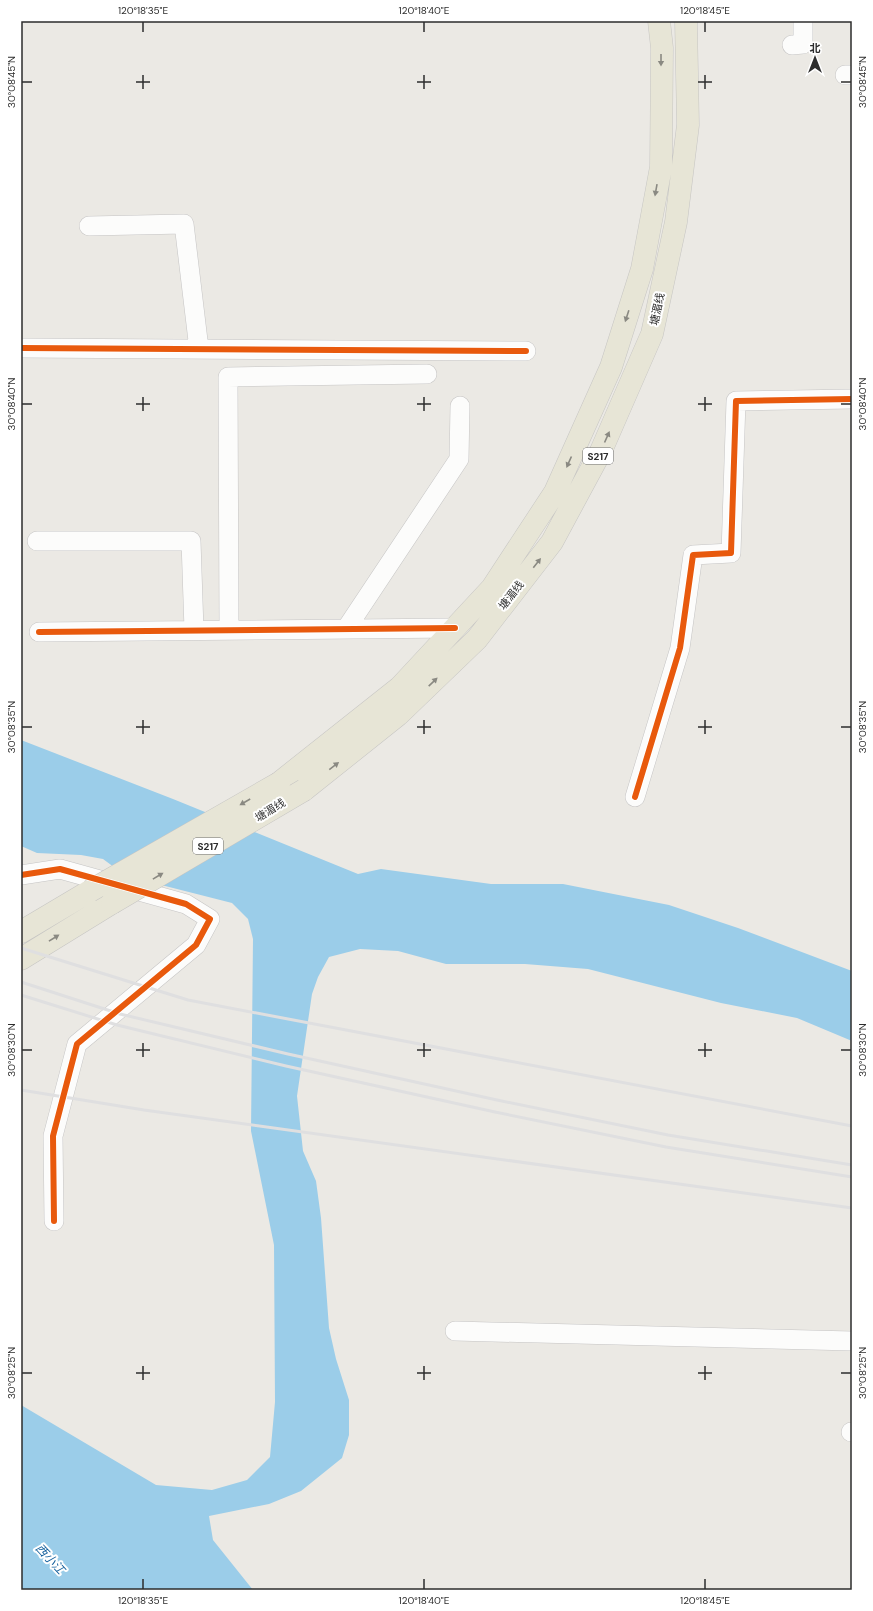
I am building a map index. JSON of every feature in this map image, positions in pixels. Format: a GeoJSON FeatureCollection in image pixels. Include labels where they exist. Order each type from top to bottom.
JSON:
{"type":"FeatureCollection","features":[{"type":"Feature","properties":{"kind":"main road","name":"S217"},"geometry":{"type":"LineString","coordinates":[[21,932],[279,783],[400,687],[492,588],[555,492],[611,367],[642,269],[660,167],[662,48],[659,21]]}},
{"type":"Feature","properties":{"kind":"main road","name":"塘湄线"},"geometry":{"type":"LineString","coordinates":[[21,959],[112,903],[304,790],[398,715],[477,639],[552,542],[601,451],[652,334],[676,222],[688,125],[686,21]]}},
{"type":"Feature","properties":{"kind":"street"},"geometry":{"type":"LineString","coordinates":[[792,45],[803,44],[803,21]]}},
{"type":"Feature","properties":{"kind":"street"},"geometry":{"type":"LineString","coordinates":[[89,226],[184,224],[199,349]]}},
{"type":"Feature","properties":{"kind":"street"},"geometry":{"type":"LineString","coordinates":[[21,348],[526,351]]}},
{"type":"Feature","properties":{"kind":"street"},"geometry":{"type":"LineString","coordinates":[[229,630],[228,377],[428,374]]}},
{"type":"Feature","properties":{"kind":"street"},"geometry":{"type":"LineString","coordinates":[[635,797],[680,648],[693,555],[731,553],[736,401],[852,399]]}},
{"type":"Feature","properties":{"kind":"street"},"geometry":{"type":"LineString","coordinates":[[346,629],[459,459],[460,406]]}},
{"type":"Feature","properties":{"kind":"street"},"geometry":{"type":"LineString","coordinates":[[37,541],[191,541],[194,630]]}},
{"type":"Feature","properties":{"kind":"street"},"geometry":{"type":"LineString","coordinates":[[39,632],[455,628]]}},
{"type":"Feature","properties":{"kind":"street"},"geometry":{"type":"LineString","coordinates":[[21,875],[60,869],[186,904],[210,919],[196,945],[77,1044],[53,1136],[54,1221]]}},
{"type":"Feature","properties":{"kind":"street"},"geometry":{"type":"LineString","coordinates":[[455,1331],[852,1341]]}},
{"type":"Feature","properties":{"kind":"water","name":"西小江"},"geometry":{"type":"Polygon","coordinates":[[[21,740],[173,799],[358,874],[381,869],[491,884],[563,884],[669,905],[738,928],[852,971],[852,1041],[797,1018],[721,1003],[588,969],[525,964],[446,964],[398,951],[360,949],[329,957],[318,977],[312,994],[297,1096],[303,1151],[316,1181],[321,1218],[329,1328],[336,1359],[349,1400],[349,1435],[342,1458],[301,1491],[269,1504],[209,1516],[213,1540],[253,1590],[21,1590],[21,1405],[156,1485],[212,1490],[247,1480],[270,1457],[275,1402],[274,1245],[251,1131],[253,939],[248,919],[232,903],[126,876],[103,859],[81,855],[37,853],[21,846],[21,740]]]}},
{"type":"Feature","properties":{"kind":"railway"},"geometry":{"type":"LineString","coordinates":[[21,948],[188,1000],[852,1126]]}},
{"type":"Feature","properties":{"kind":"railway"},"geometry":{"type":"LineString","coordinates":[[21,982],[120,1014],[288,1054],[497,1100],[668,1135],[852,1165]]}},
{"type":"Feature","properties":{"kind":"railway"},"geometry":{"type":"LineString","coordinates":[[21,995],[117,1025],[286,1066],[495,1112],[666,1147],[852,1177]]}},
{"type":"Feature","properties":{"kind":"railway"},"geometry":{"type":"LineString","coordinates":[[21,1090],[144,1110],[852,1208]]}},
{"type":"Feature","properties":{"kind":"cycle path"},"geometry":{"type":"LineString","coordinates":[[21,348],[526,351]]}},
{"type":"Feature","properties":{"kind":"cycle path"},"geometry":{"type":"LineString","coordinates":[[635,797],[680,648],[693,555],[731,553],[736,401],[852,399]]}},
{"type":"Feature","properties":{"kind":"cycle path"},"geometry":{"type":"LineString","coordinates":[[39,632],[455,628]]}},
{"type":"Feature","properties":{"kind":"cycle path"},"geometry":{"type":"LineString","coordinates":[[21,875],[60,869],[186,904],[210,919],[196,945],[77,1044],[53,1136],[54,1221]]}}]}
